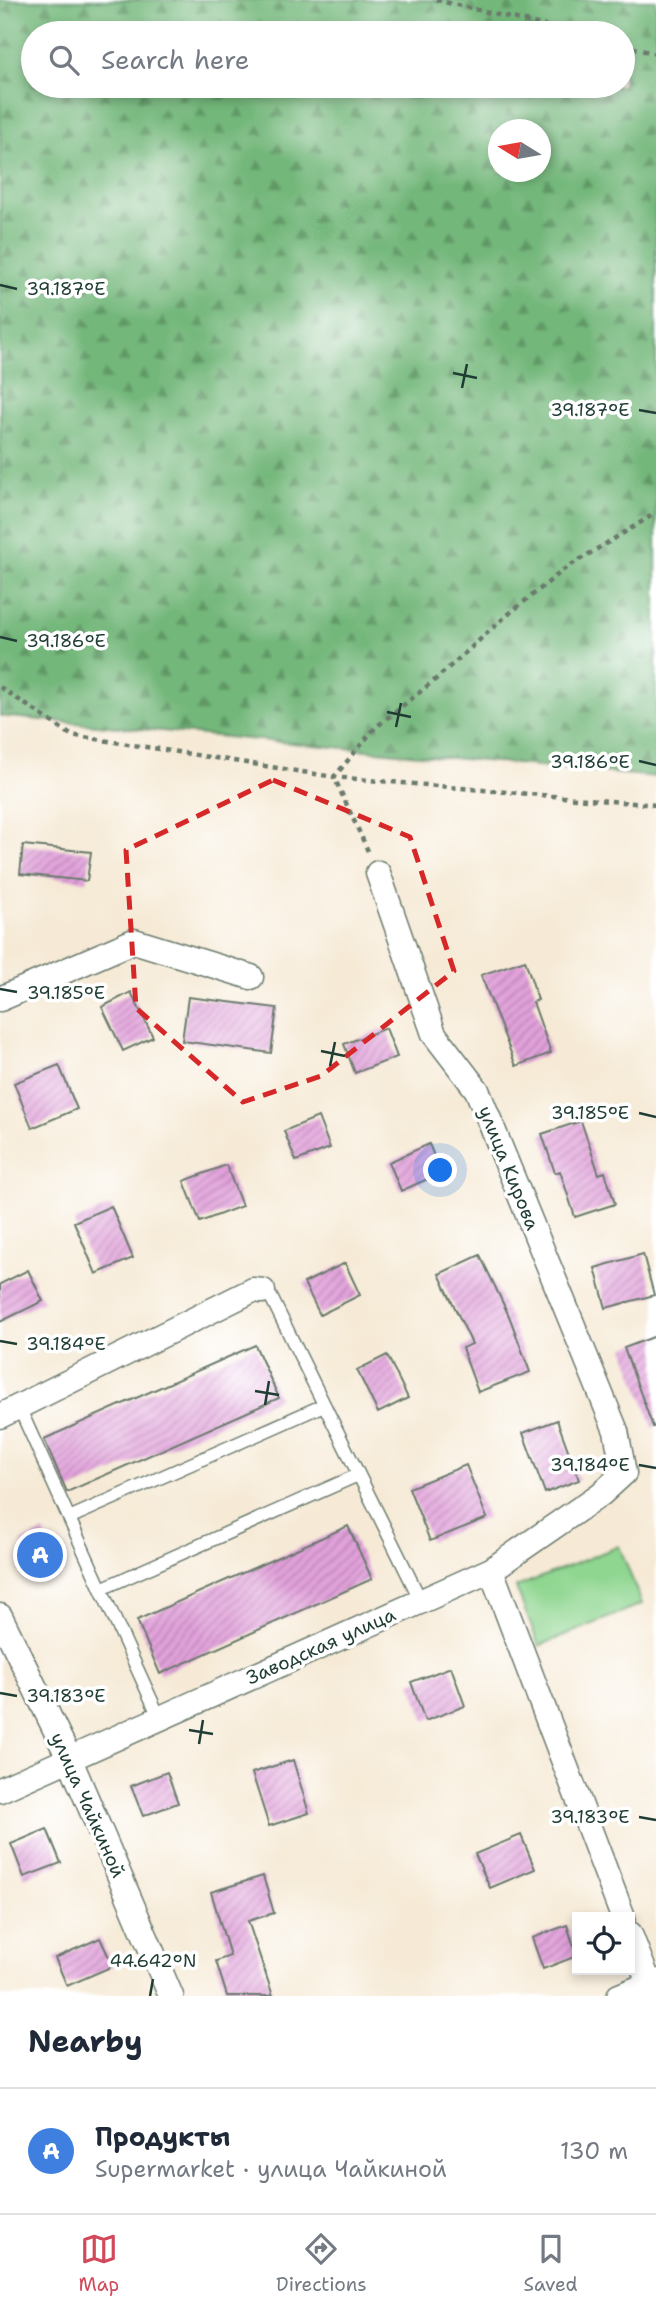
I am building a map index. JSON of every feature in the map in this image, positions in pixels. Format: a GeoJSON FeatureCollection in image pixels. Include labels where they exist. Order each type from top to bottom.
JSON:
{"type":"FeatureCollection","features":[{"type":"Feature","properties":{"kind":"street","name":"улица Кирова"},"geometry":{"type":"LineString","coordinates":[[378,873],[434,1034],[477,1090],[616,1431],[624,1473]]}},
{"type":"Feature","properties":{"kind":"street"},"geometry":{"type":"LineString","coordinates":[[0,999],[134,941],[251,977]]}},
{"type":"Feature","properties":{"kind":"street"},"geometry":{"type":"LineString","coordinates":[[9,1411],[253,1290],[262,1291]]}},
{"type":"Feature","properties":{"kind":"street","name":"Заводская улица"},"geometry":{"type":"LineString","coordinates":[[0,1790],[491,1570],[601,1494],[624,1473]]}},
{"type":"Feature","properties":{"kind":"street"},"geometry":{"type":"LineString","coordinates":[[491,1570],[621,1912]]}},
{"type":"Feature","properties":{"kind":"street","name":"улица Чайкиной"},"geometry":{"type":"LineString","coordinates":[[0,1616],[70,1760],[171,1996]]}},
{"type":"Feature","properties":{"kind":"street"},"geometry":{"type":"LineString","coordinates":[[619,1996],[653,1987],[635,1946]]}},
{"type":"Feature","properties":{"kind":"lane"},"geometry":{"type":"LineString","coordinates":[[262,1291],[271,1297],[421,1601]]}},
{"type":"Feature","properties":{"kind":"lane"},"geometry":{"type":"LineString","coordinates":[[69,1518],[324,1405]]}},
{"type":"Feature","properties":{"kind":"lane"},"geometry":{"type":"LineString","coordinates":[[9,1411],[69,1518],[160,1719]]}},
{"type":"Feature","properties":{"kind":"lane"},"geometry":{"type":"LineString","coordinates":[[101,1589],[358,1475]]}},
{"type":"Feature","properties":{"kind":"path"},"geometry":{"type":"LineString","coordinates":[[436,0],[524,21]]}},
{"type":"Feature","properties":{"kind":"path"},"geometry":{"type":"LineString","coordinates":[[635,48],[656,54]]}},
{"type":"Feature","properties":{"kind":"path"},"geometry":{"type":"LineString","coordinates":[[334,777],[375,728],[436,679],[505,617],[566,568],[656,513]]}},
{"type":"Feature","properties":{"kind":"path"},"geometry":{"type":"LineString","coordinates":[[0,687],[71,735],[334,777],[656,805]]}},
{"type":"Feature","properties":{"kind":"path"},"geometry":{"type":"LineString","coordinates":[[334,777],[378,873]]}},
{"type":"Feature","properties":{"kind":"highlighted area"},"geometry":{"type":"Polygon","coordinates":[[[273,780],[410,837],[454,971],[321,1076],[243,1102],[136,1008],[126,850],[273,780]]]}},
{"type":"Feature","properties":{"kind":"green space"},"geometry":{"type":"Polygon","coordinates":[[[0,0],[656,0],[656,777],[0,716],[0,0]]]}},
{"type":"Feature","properties":{"kind":"green space"},"geometry":{"type":"Polygon","coordinates":[[[619,1546],[642,1604],[539,1646],[516,1587],[619,1546]]]}},
{"type":"Feature","properties":{"kind":"building"},"geometry":{"type":"Polygon","coordinates":[[[23,845],[91,852],[87,881],[20,874],[23,845]]]}},
{"type":"Feature","properties":{"kind":"building"},"geometry":{"type":"Polygon","coordinates":[[[525,960],[538,1000],[533,1002],[551,1053],[516,1066],[481,975],[525,960]]]}},
{"type":"Feature","properties":{"kind":"building"},"geometry":{"type":"Polygon","coordinates":[[[131,992],[153,1037],[123,1051],[102,1007],[131,992]]]}},
{"type":"Feature","properties":{"kind":"building"},"geometry":{"type":"Polygon","coordinates":[[[188,997],[277,1008],[271,1053],[182,1041],[188,997]]]}},
{"type":"Feature","properties":{"kind":"building"},"geometry":{"type":"Polygon","coordinates":[[[386,1028],[397,1057],[355,1073],[344,1044],[386,1028]]]}},
{"type":"Feature","properties":{"kind":"building"},"geometry":{"type":"Polygon","coordinates":[[[59,1065],[77,1109],[32,1128],[14,1083],[59,1065]]]}},
{"type":"Feature","properties":{"kind":"building"},"geometry":{"type":"Polygon","coordinates":[[[318,1117],[330,1148],[296,1161],[284,1131],[318,1117]]]}},
{"type":"Feature","properties":{"kind":"building"},"geometry":{"type":"Polygon","coordinates":[[[581,1121],[599,1174],[605,1172],[615,1204],[575,1217],[560,1171],[555,1173],[542,1134],[581,1121]]]}},
{"type":"Feature","properties":{"kind":"building"},"geometry":{"type":"Polygon","coordinates":[[[429,1144],[441,1173],[401,1191],[389,1162],[429,1144]]]}},
{"type":"Feature","properties":{"kind":"building"},"geometry":{"type":"Polygon","coordinates":[[[226,1165],[242,1206],[200,1222],[184,1181],[226,1165]]]}},
{"type":"Feature","properties":{"kind":"building"},"geometry":{"type":"Polygon","coordinates":[[[111,1206],[133,1258],[96,1274],[74,1222],[111,1206]]]}},
{"type":"Feature","properties":{"kind":"building"},"geometry":{"type":"Polygon","coordinates":[[[643,1254],[654,1295],[606,1308],[595,1268],[643,1254]]]}},
{"type":"Feature","properties":{"kind":"building"},"geometry":{"type":"Polygon","coordinates":[[[480,1255],[509,1316],[530,1372],[478,1392],[462,1348],[472,1344],[439,1274],[480,1255]]]}},
{"type":"Feature","properties":{"kind":"building"},"geometry":{"type":"Polygon","coordinates":[[[345,1263],[360,1295],[320,1315],[304,1283],[345,1263]]]}},
{"type":"Feature","properties":{"kind":"building"},"geometry":{"type":"Polygon","coordinates":[[[28,1270],[43,1301],[0,1322],[0,1284],[28,1270]]]}},
{"type":"Feature","properties":{"kind":"building"},"geometry":{"type":"Polygon","coordinates":[[[656,1336],[656,1426],[653,1427],[624,1348],[656,1336]]]}},
{"type":"Feature","properties":{"kind":"building"},"geometry":{"type":"Polygon","coordinates":[[[255,1345],[279,1398],[67,1492],[44,1439],[255,1345]]]}},
{"type":"Feature","properties":{"kind":"building"},"geometry":{"type":"Polygon","coordinates":[[[387,1355],[408,1398],[378,1413],[357,1370],[387,1355]]]}},
{"type":"Feature","properties":{"kind":"building"},"geometry":{"type":"Polygon","coordinates":[[[557,1420],[579,1480],[545,1493],[523,1433],[557,1420]]]}},
{"type":"Feature","properties":{"kind":"building"},"geometry":{"type":"Polygon","coordinates":[[[466,1465],[487,1518],[430,1541],[409,1488],[466,1465]]]}},
{"type":"Feature","properties":{"kind":"building"},"geometry":{"type":"Polygon","coordinates":[[[348,1526],[372,1579],[160,1674],[137,1620],[348,1526]]]}},
{"type":"Feature","properties":{"kind":"building"},"geometry":{"type":"Polygon","coordinates":[[[44,1532],[58,1568],[36,1577],[22,1542],[44,1532]]]}},
{"type":"Feature","properties":{"kind":"building"},"geometry":{"type":"Polygon","coordinates":[[[451,1667],[465,1706],[425,1721],[411,1682],[451,1667]]]}},
{"type":"Feature","properties":{"kind":"building"},"geometry":{"type":"Polygon","coordinates":[[[293,1760],[309,1813],[269,1826],[252,1773],[293,1760]]]}},
{"type":"Feature","properties":{"kind":"building"},"geometry":{"type":"Polygon","coordinates":[[[167,1772],[178,1803],[143,1816],[131,1786],[167,1772]]]}},
{"type":"Feature","properties":{"kind":"building"},"geometry":{"type":"Polygon","coordinates":[[[47,1829],[61,1863],[24,1877],[11,1844],[47,1829]]]}},
{"type":"Feature","properties":{"kind":"building"},"geometry":{"type":"Polygon","coordinates":[[[521,1835],[535,1869],[490,1888],[475,1854],[521,1835]]]}},
{"type":"Feature","properties":{"kind":"building"},"geometry":{"type":"Polygon","coordinates":[[[263,1876],[274,1913],[248,1921],[273,1996],[227,1996],[216,1961],[230,1956],[211,1892],[263,1876]]]}},
{"type":"Feature","properties":{"kind":"building"},"geometry":{"type":"Polygon","coordinates":[[[567,1925],[572,1940],[572,1958],[543,1969],[532,1938],[567,1925]]]}},
{"type":"Feature","properties":{"kind":"building"},"geometry":{"type":"Polygon","coordinates":[[[100,1938],[113,1966],[67,1986],[55,1958],[100,1938]]]}},
{"type":"Feature","properties":{"kind":"place","name":"Продукты"},"geometry":{"type":"Point","coordinates":[40,1555]}}]}
